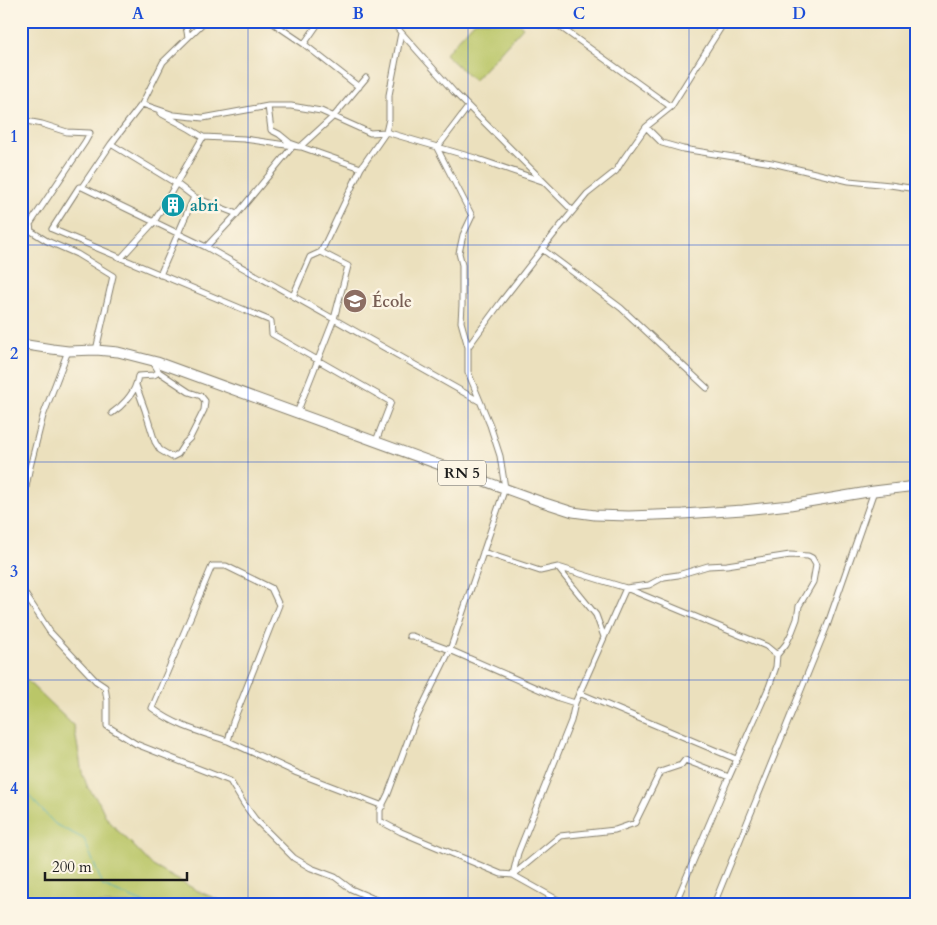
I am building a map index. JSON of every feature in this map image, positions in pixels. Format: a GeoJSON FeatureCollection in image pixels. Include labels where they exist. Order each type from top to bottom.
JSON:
{"type":"FeatureCollection","features":[{"type":"Feature","properties":{"kind":"main road","name":"RN 5"},"geometry":{"type":"LineString","coordinates":[[21,344],[52,349],[124,352],[151,360],[573,512],[629,516],[764,508],[916,486]]}},
{"type":"Feature","properties":{"kind":"street"},"geometry":{"type":"LineString","coordinates":[[185,21],[188,37]]}},
{"type":"Feature","properties":{"kind":"street"},"geometry":{"type":"LineString","coordinates":[[204,21],[163,62],[142,104],[82,187],[79,186],[52,229],[271,322],[272,334],[391,402],[376,441]]}},
{"type":"Feature","properties":{"kind":"street"},"geometry":{"type":"LineString","coordinates":[[270,21],[304,44],[359,87]]}},
{"type":"Feature","properties":{"kind":"street"},"geometry":{"type":"LineString","coordinates":[[304,44],[320,21]]}},
{"type":"Feature","properties":{"kind":"street"},"geometry":{"type":"LineString","coordinates":[[391,21],[468,107],[573,211]]}},
{"type":"Feature","properties":{"kind":"street"},"geometry":{"type":"LineString","coordinates":[[552,21],[671,107]]}},
{"type":"Feature","properties":{"kind":"street"},"geometry":{"type":"LineString","coordinates":[[468,347],[586,194],[616,171],[646,127],[671,107],[725,21]]}},
{"type":"Feature","properties":{"kind":"street"},"geometry":{"type":"LineString","coordinates":[[293,296],[310,257],[322,252],[361,168],[386,132],[389,119],[388,95],[401,33]]}},
{"type":"Feature","properties":{"kind":"street"},"geometry":{"type":"LineString","coordinates":[[300,147],[334,116],[366,78]]}},
{"type":"Feature","properties":{"kind":"street"},"geometry":{"type":"LineString","coordinates":[[142,104],[174,115],[203,118],[268,106],[291,106],[321,111],[370,133],[386,132],[542,180]]}},
{"type":"Feature","properties":{"kind":"street"},"geometry":{"type":"LineString","coordinates":[[142,104],[203,137],[244,139],[300,147]]}},
{"type":"Feature","properties":{"kind":"street"},"geometry":{"type":"LineString","coordinates":[[268,106],[271,130],[290,143],[361,168]]}},
{"type":"Feature","properties":{"kind":"street"},"geometry":{"type":"LineString","coordinates":[[437,148],[468,107]]}},
{"type":"Feature","properties":{"kind":"street"},"geometry":{"type":"LineString","coordinates":[[21,120],[67,132],[90,133],[30,224],[31,231],[47,241],[77,254],[113,276],[96,350]]}},
{"type":"Feature","properties":{"kind":"street"},"geometry":{"type":"LineString","coordinates":[[646,127],[662,143],[683,149],[772,163],[849,181],[916,189]]}},
{"type":"Feature","properties":{"kind":"street"},"geometry":{"type":"LineString","coordinates":[[121,258],[154,222],[203,137]]}},
{"type":"Feature","properties":{"kind":"street"},"geometry":{"type":"LineString","coordinates":[[112,144],[177,184],[194,197],[237,214]]}},
{"type":"Feature","properties":{"kind":"street"},"geometry":{"type":"LineString","coordinates":[[206,246],[237,214],[293,146]]}},
{"type":"Feature","properties":{"kind":"street"},"geometry":{"type":"LineString","coordinates":[[437,148],[472,216],[463,235],[459,253],[462,265],[461,322],[468,347],[468,372],[490,425],[500,456],[506,488],[450,650],[415,721],[380,810],[380,821],[401,832],[500,874],[513,875],[565,904]]}},
{"type":"Feature","properties":{"kind":"street"},"geometry":{"type":"LineString","coordinates":[[82,187],[206,246],[480,402]]}},
{"type":"Feature","properties":{"kind":"street"},"geometry":{"type":"LineString","coordinates":[[160,275],[194,197]]}},
{"type":"Feature","properties":{"kind":"street"},"geometry":{"type":"LineString","coordinates":[[542,249],[621,308],[707,388]]}},
{"type":"Feature","properties":{"kind":"street"},"geometry":{"type":"LineString","coordinates":[[297,413],[334,319],[348,266],[322,252]]}},
{"type":"Feature","properties":{"kind":"street"},"geometry":{"type":"LineString","coordinates":[[21,514],[29,471],[43,416],[68,350]]}},
{"type":"Feature","properties":{"kind":"street"},"geometry":{"type":"LineString","coordinates":[[136,385],[155,442],[160,450],[170,457],[175,456],[190,438],[204,410],[205,401],[201,396],[189,392],[159,372],[151,360]]}},
{"type":"Feature","properties":{"kind":"street"},"geometry":{"type":"LineString","coordinates":[[112,413],[130,397],[138,376],[154,375],[159,372]]}},
{"type":"Feature","properties":{"kind":"street"},"geometry":{"type":"LineString","coordinates":[[714,904],[827,626],[874,491]]}},
{"type":"Feature","properties":{"kind":"street"},"geometry":{"type":"LineString","coordinates":[[483,552],[540,571],[558,567],[626,588],[766,646],[777,655]]}},
{"type":"Feature","properties":{"kind":"street"},"geometry":{"type":"LineString","coordinates":[[626,588],[649,585],[664,577],[708,566],[727,565],[790,555],[803,555],[812,558],[816,566],[813,582],[799,606],[792,632],[786,644],[777,655],[776,667],[769,686],[675,904]]}},
{"type":"Feature","properties":{"kind":"street"},"geometry":{"type":"LineString","coordinates":[[228,741],[233,722],[279,605],[271,588],[226,566],[212,566],[152,708],[183,726],[228,741],[297,773],[383,806]]}},
{"type":"Feature","properties":{"kind":"street"},"geometry":{"type":"LineString","coordinates":[[558,567],[596,616],[604,637]]}},
{"type":"Feature","properties":{"kind":"street"},"geometry":{"type":"LineString","coordinates":[[21,588],[50,632],[96,682],[105,688],[107,726],[136,744],[230,781],[254,817],[294,858],[311,868],[334,877],[351,889],[379,900],[383,904]]}},
{"type":"Feature","properties":{"kind":"street"},"geometry":{"type":"LineString","coordinates":[[513,875],[518,853],[570,721],[574,703],[626,588]]}},
{"type":"Feature","properties":{"kind":"street"},"geometry":{"type":"LineString","coordinates":[[409,636],[450,650],[574,703]]}},
{"type":"Feature","properties":{"kind":"street"},"geometry":{"type":"LineString","coordinates":[[579,693],[736,759]]}},
{"type":"Feature","properties":{"kind":"street"},"geometry":{"type":"LineString","coordinates":[[513,875],[560,836],[615,830],[635,823],[660,772],[681,765],[685,760],[729,777]]}},
{"type":"Feature","properties":{"kind":"green space"},"geometry":{"type":"Polygon","coordinates":[[[475,21],[517,21],[523,27],[474,81],[445,54],[475,21]]]}},
{"type":"Feature","properties":{"kind":"green space"},"geometry":{"type":"Polygon","coordinates":[[[21,675],[74,726],[82,772],[88,788],[99,802],[106,817],[117,830],[153,866],[198,891],[228,904],[21,904],[21,675]]]}},
{"type":"Feature","properties":{"kind":"waterway"},"geometry":{"type":"LineString","coordinates":[[21,775],[25,778],[25,790],[55,824],[84,839],[103,886],[147,904]]}},
{"type":"Feature","properties":{"kind":"place","name":"abri"},"geometry":{"type":"Point","coordinates":[173,205]}},
{"type":"Feature","properties":{"kind":"place","name":"École"},"geometry":{"type":"Point","coordinates":[355,301]}}]}
